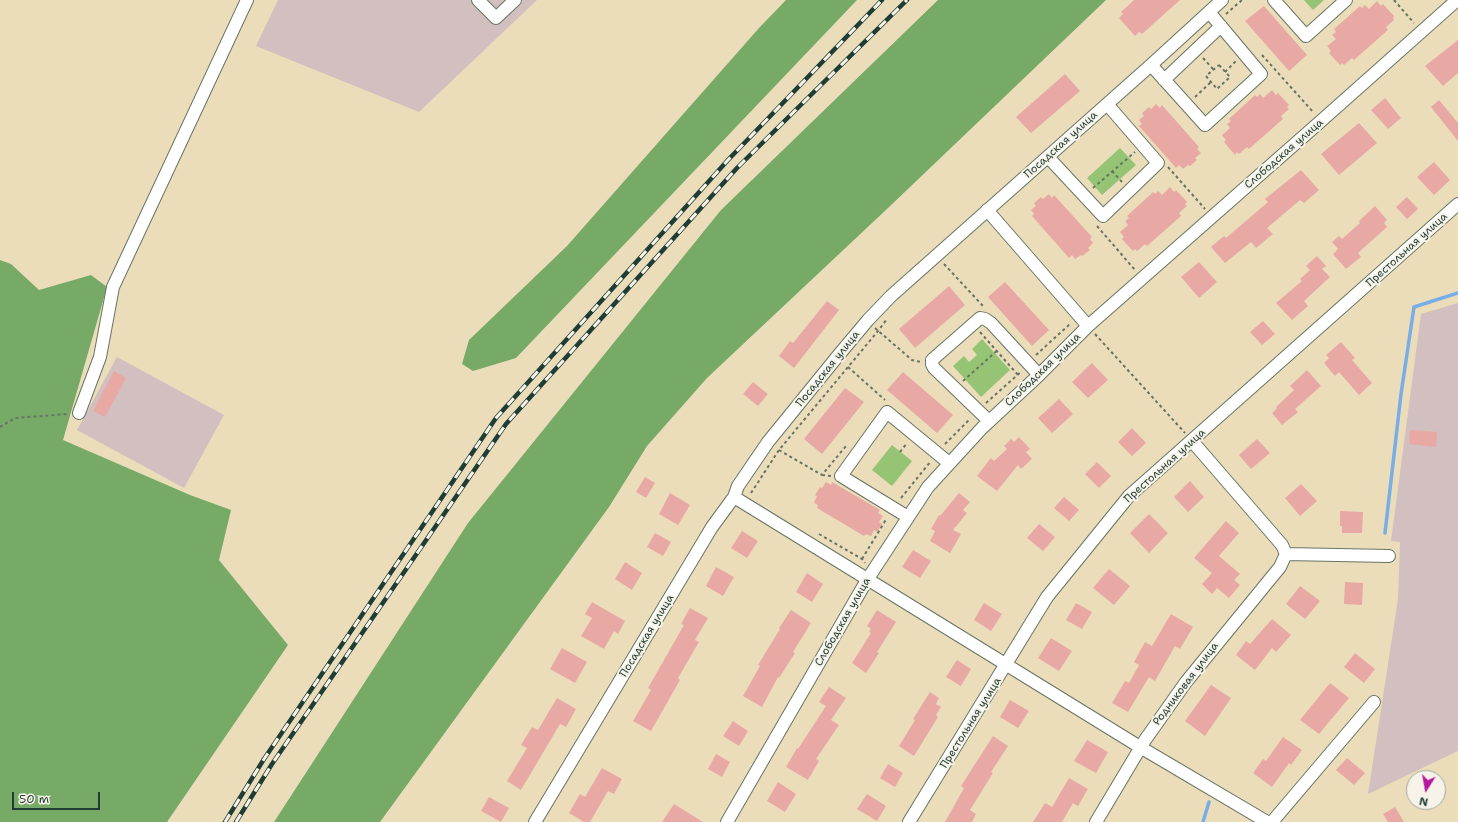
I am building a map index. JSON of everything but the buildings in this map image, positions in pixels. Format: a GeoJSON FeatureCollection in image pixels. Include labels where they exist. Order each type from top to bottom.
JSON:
{"type":"FeatureCollection","features":[{"type":"Feature","properties":{"kind":"street"},"geometry":{"type":"LineString","coordinates":[[79,413],[100,357],[113,288],[247,0]]}},
{"type":"Feature","properties":{"kind":"street"},"geometry":{"type":"LineString","coordinates":[[478,0],[496,18],[514,0]]}},
{"type":"Feature","properties":{"kind":"street"},"geometry":{"type":"LineString","coordinates":[[1274,0],[1306,36],[1346,0]]}},
{"type":"Feature","properties":{"kind":"street","name":"Слободская улица"},"geometry":{"type":"LineString","coordinates":[[727,822],[867,580],[928,487],[990,421],[1088,326],[1457,0]]}},
{"type":"Feature","properties":{"kind":"street"},"geometry":{"type":"LineString","coordinates":[[1151,65],[1205,125],[1261,74],[1221,26],[1216,6]]}},
{"type":"Feature","properties":{"kind":"street","name":"Посадская улица"},"geometry":{"type":"LineString","coordinates":[[535,822],[712,528],[768,442],[837,356],[891,296],[1216,6]]}},
{"type":"Feature","properties":{"kind":"street"},"geometry":{"type":"LineString","coordinates":[[1164,80],[1221,26]]}},
{"type":"Feature","properties":{"kind":"street"},"geometry":{"type":"LineString","coordinates":[[1048,156],[1103,216],[1158,163],[1107,104]]}},
{"type":"Feature","properties":{"kind":"street","name":"Престольная улица"},"geometry":{"type":"LineString","coordinates":[[910,822],[1047,597],[1129,496],[1458,204]]}},
{"type":"Feature","properties":{"kind":"street"},"geometry":{"type":"LineString","coordinates":[[987,210],[1088,326]]}},
{"type":"Feature","properties":{"kind":"street"},"geometry":{"type":"LineString","coordinates":[[990,421],[934,368],[932,360],[980,318],[985,319],[1008,341],[1039,375]]}},
{"type":"Feature","properties":{"kind":"street"},"geometry":{"type":"LineString","coordinates":[[908,517],[841,476],[887,412],[950,463]]}},
{"type":"Feature","properties":{"kind":"street"},"geometry":{"type":"LineString","coordinates":[[1192,441],[1282,544],[1286,554],[1389,556]]}},
{"type":"Feature","properties":{"kind":"street"},"geometry":{"type":"LineString","coordinates":[[736,492],[867,580],[1007,664],[1140,747],[1266,822]]}},
{"type":"Feature","properties":{"kind":"street","name":"Родниковая улица"},"geometry":{"type":"LineString","coordinates":[[1096,822],[1140,747],[1186,682],[1280,567],[1286,554]]}},
{"type":"Feature","properties":{"kind":"street"},"geometry":{"type":"LineString","coordinates":[[1272,822],[1374,702]]}},
{"type":"Feature","properties":{"kind":"path"},"geometry":{"type":"LineString","coordinates":[[1394,0],[1416,25]]}},
{"type":"Feature","properties":{"kind":"path"},"geometry":{"type":"LineString","coordinates":[[1216,6],[1226,14]]}},
{"type":"Feature","properties":{"kind":"path"},"geometry":{"type":"LineString","coordinates":[[1259,52],[1321,121]]}},
{"type":"Feature","properties":{"kind":"path"},"geometry":{"type":"LineString","coordinates":[[1218,65],[1230,77],[1217,88],[1211,82],[1206,76],[1218,65]]}},
{"type":"Feature","properties":{"kind":"path"},"geometry":{"type":"LineString","coordinates":[[1187,105],[1211,82]]}},
{"type":"Feature","properties":{"kind":"path"},"geometry":{"type":"LineString","coordinates":[[1084,196],[1129,156]]}},
{"type":"Feature","properties":{"kind":"path"},"geometry":{"type":"LineString","coordinates":[[1112,171],[1129,190]]}},
{"type":"Feature","properties":{"kind":"path"},"geometry":{"type":"LineString","coordinates":[[940,269],[945,264]]}},
{"type":"Feature","properties":{"kind":"path"},"geometry":{"type":"LineString","coordinates":[[736,492],[750,494],[779,450],[887,319]]}},
{"type":"Feature","properties":{"kind":"path"},"geometry":{"type":"LineString","coordinates":[[868,320],[878,331],[912,360],[932,364]]}},
{"type":"Feature","properties":{"kind":"path"},"geometry":{"type":"LineString","coordinates":[[973,324],[1018,375]]}},
{"type":"Feature","properties":{"kind":"path"},"geometry":{"type":"LineString","coordinates":[[1088,326],[1192,441]]}},
{"type":"Feature","properties":{"kind":"path"},"geometry":{"type":"LineString","coordinates":[[955,388],[1008,341]]}},
{"type":"Feature","properties":{"kind":"path"},"geometry":{"type":"LineString","coordinates":[[837,356],[885,400]]}},
{"type":"Feature","properties":{"kind":"path"},"geometry":{"type":"LineString","coordinates":[[0,427],[15,418],[79,413]]}},
{"type":"Feature","properties":{"kind":"path"},"geometry":{"type":"LineString","coordinates":[[768,442],[822,475],[846,446]]}},
{"type":"Feature","properties":{"kind":"shaded area"},"geometry":{"type":"Polygon","coordinates":[[[278,0],[537,0],[419,112],[256,46],[278,0]]]}},
{"type":"Feature","properties":{"kind":"shaded area"},"geometry":{"type":"Polygon","coordinates":[[[1458,303],[1458,751],[1418,770],[1406,770],[1406,776],[1368,794],[1398,599],[1400,542],[1391,541],[1421,314],[1458,303]]]}},
{"type":"Feature","properties":{"kind":"shaded area"},"geometry":{"type":"Polygon","coordinates":[[[117,357],[224,415],[184,488],[77,430],[117,357]]]}},
{"type":"Feature","properties":{"kind":"green space"},"geometry":{"type":"Polygon","coordinates":[[[786,0],[857,0],[516,358],[473,371],[462,364],[469,340],[567,246],[759,28],[786,0]]]}},
{"type":"Feature","properties":{"kind":"green space"},"geometry":{"type":"Polygon","coordinates":[[[938,0],[1106,0],[707,378],[647,446],[609,507],[380,822],[274,822],[468,523],[721,210],[938,0]]]}},
{"type":"Feature","properties":{"kind":"green space"},"geometry":{"type":"Polygon","coordinates":[[[1304,0],[1324,0],[1313,10],[1304,0]]]}},
{"type":"Feature","properties":{"kind":"green space"},"geometry":{"type":"Polygon","coordinates":[[[1120,148],[1136,165],[1102,195],[1087,178],[1120,148]]]}},
{"type":"Feature","properties":{"kind":"green space"},"geometry":{"type":"Polygon","coordinates":[[[0,260],[11,264],[39,290],[91,275],[107,287],[63,440],[190,495],[231,510],[219,560],[288,645],[167,822],[0,822],[0,260]]]}},
{"type":"Feature","properties":{"kind":"green space"},"geometry":{"type":"Polygon","coordinates":[[[982,339],[1010,370],[981,397],[953,366],[964,356],[969,362],[977,355],[972,349],[982,339]]]}},
{"type":"Feature","properties":{"kind":"green space"},"geometry":{"type":"Polygon","coordinates":[[[892,445],[912,461],[892,486],[872,470],[892,445]]]}},
{"type":"Feature","properties":{"kind":"waterway"},"geometry":{"type":"LineString","coordinates":[[1385,533],[1401,394],[1414,307],[1458,293]]}},
{"type":"Feature","properties":{"kind":"waterway"},"geometry":{"type":"LineString","coordinates":[[1203,822],[1209,802]]}},
{"type":"Feature","properties":{"kind":"railway"},"geometry":{"type":"LineString","coordinates":[[225,822],[264,759],[496,418],[728,160],[882,0]]}},
{"type":"Feature","properties":{"kind":"railway"},"geometry":{"type":"LineString","coordinates":[[236,822],[272,764],[506,424],[737,168],[907,0]]}}]}
